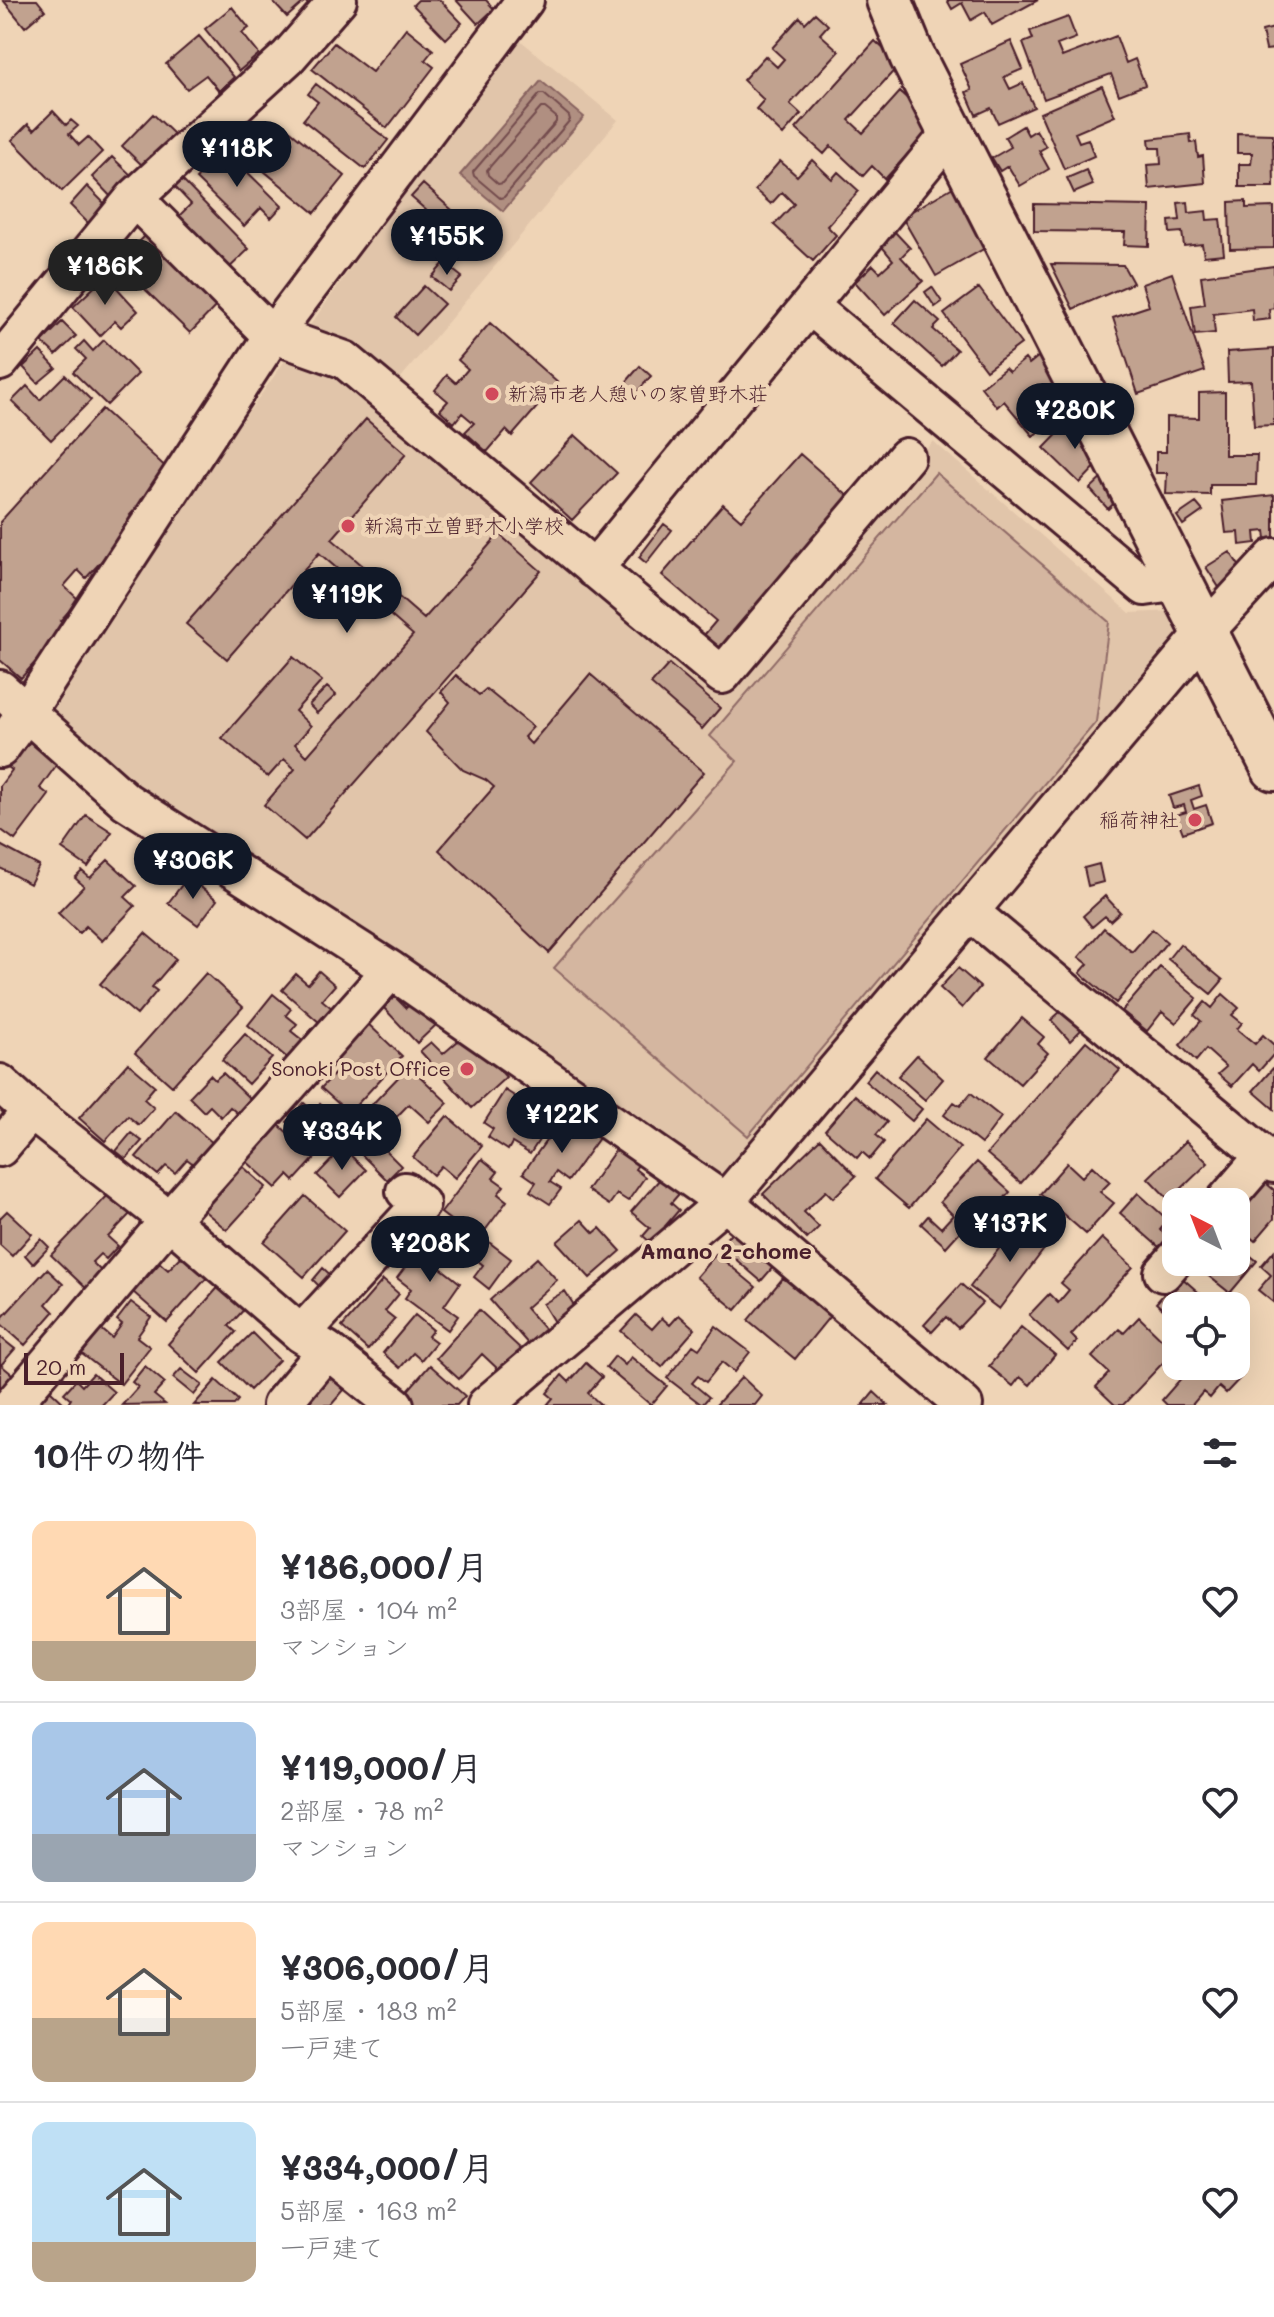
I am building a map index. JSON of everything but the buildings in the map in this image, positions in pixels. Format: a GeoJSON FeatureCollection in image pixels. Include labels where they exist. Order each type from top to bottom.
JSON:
{"type":"FeatureCollection","features":[{"type":"Feature","properties":{"kind":"street"},"geometry":{"type":"LineString","coordinates":[[0,362],[134,198],[288,57],[338,0]]}},
{"type":"Feature","properties":{"kind":"street"},"geometry":{"type":"LineString","coordinates":[[0,749],[272,336],[525,0]]}},
{"type":"Feature","properties":{"kind":"street"},"geometry":{"type":"LineString","coordinates":[[889,0],[912,56],[1180,582],[1206,631],[1262,719],[1274,768]]}},
{"type":"Feature","properties":{"kind":"street"},"geometry":{"type":"LineString","coordinates":[[594,569],[951,132]]}},
{"type":"Feature","properties":{"kind":"street"},"geometry":{"type":"LineString","coordinates":[[134,198],[272,336],[345,360],[722,675],[906,457]]}},
{"type":"Feature","properties":{"kind":"street"},"geometry":{"type":"LineString","coordinates":[[810,306],[1145,587],[1180,582]]}},
{"type":"Feature","properties":{"kind":"street"},"geometry":{"type":"LineString","coordinates":[[486,1405],[725,1202],[1206,631],[1274,557]]}},
{"type":"Feature","properties":{"kind":"street"},"geometry":{"type":"LineString","coordinates":[[0,689],[126,801],[391,970],[725,1202],[964,1405]]}},
{"type":"Feature","properties":{"kind":"street"},"geometry":{"type":"LineString","coordinates":[[969,911],[1269,1160],[1239,1188]]}},
{"type":"Feature","properties":{"kind":"street"},"geometry":{"type":"LineString","coordinates":[[12,1405],[169,1220],[391,970]]}},
{"type":"Feature","properties":{"kind":"street"},"geometry":{"type":"LineString","coordinates":[[0,1083],[395,1405]]}},
{"type":"Feature","properties":{"kind":"street"},"geometry":{"type":"LineString","coordinates":[[0,1148],[31,1111]]}},
{"type":"Feature","properties":{"kind":"street"},"geometry":{"type":"LineString","coordinates":[[281,1405],[314,1342],[421,1204],[405,1191]]}},
{"type":"Feature","properties":{"kind":"shaded area","name":"新潟市立曽野木小学校"},"geometry":{"type":"Polygon","coordinates":[[[515,36],[618,120],[383,399],[721,694],[933,441],[1130,613],[1175,611],[1183,641],[725,1183],[135,784],[39,708],[515,36]]]}},
{"type":"Feature","properties":{"kind":"shaded area"},"geometry":{"type":"Polygon","coordinates":[[[936,473],[1109,622],[1096,722],[748,1136],[554,968],[737,761],[710,736],[936,473]]]}},
{"type":"Feature","properties":{"kind":"water"},"geometry":{"type":"Polygon","coordinates":[[[541,81],[584,117],[503,211],[460,175],[541,81]]]}},
{"type":"Feature","properties":{"kind":"place","name":"新潟市老人憩いの家曽野木荘"},"geometry":{"type":"Point","coordinates":[492,394]}},
{"type":"Feature","properties":{"kind":"place","name":"新潟市立曽野木小学校"},"geometry":{"type":"Point","coordinates":[348,526]}},
{"type":"Feature","properties":{"kind":"place","name":"稲荷神社"},"geometry":{"type":"Point","coordinates":[1195,820]}},
{"type":"Feature","properties":{"kind":"place","name":"Sonoki Post Office"},"geometry":{"type":"Point","coordinates":[467,1069]}},
{"type":"Feature","properties":{"kind":"district","name":"Amano 2-chome"},"geometry":{"type":"Point","coordinates":[726,1251]}}]}
